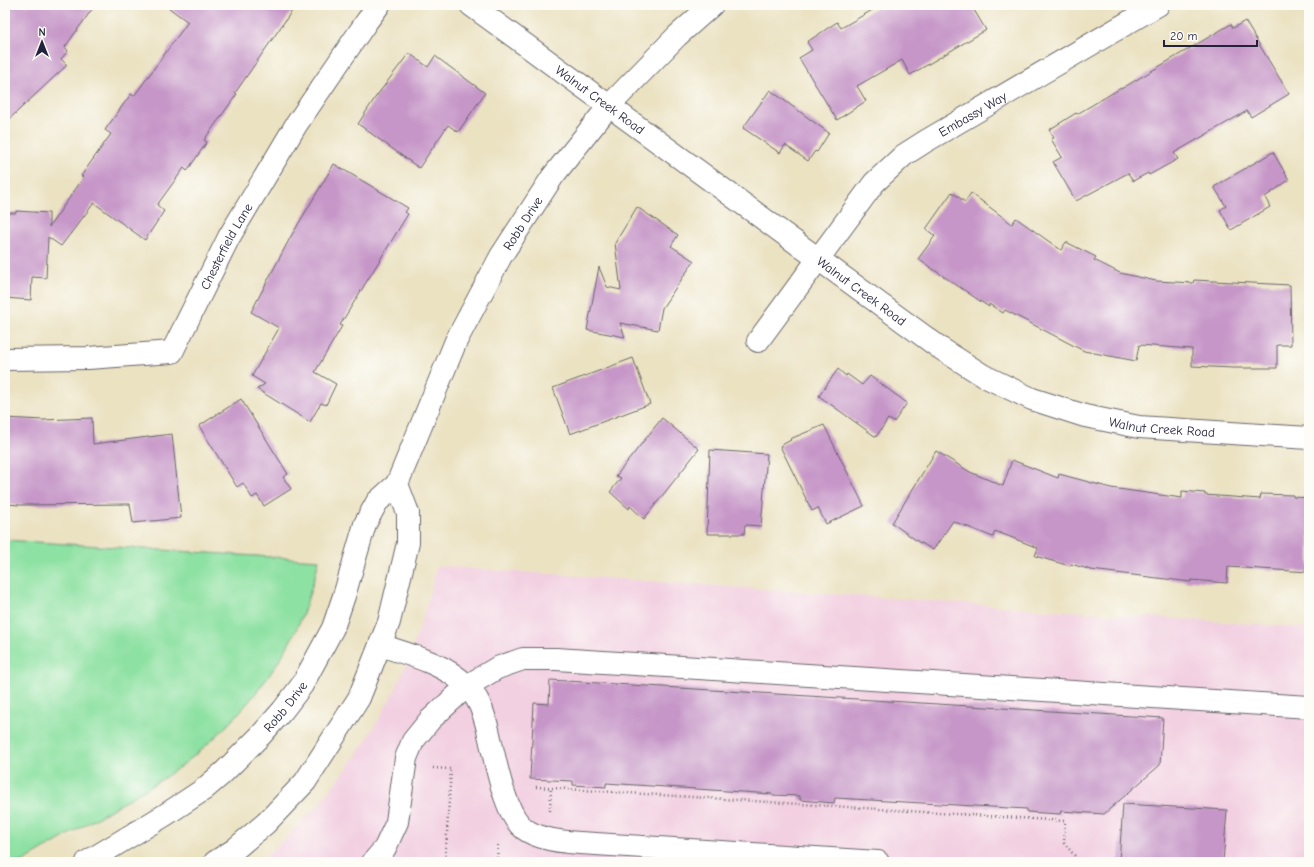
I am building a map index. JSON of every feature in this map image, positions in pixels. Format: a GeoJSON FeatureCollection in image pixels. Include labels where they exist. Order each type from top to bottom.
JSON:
{"type":"FeatureCollection","features":[{"type":"Feature","properties":{"kind":"street","name":"Chesterfield Lane"},"geometry":{"type":"LineString","coordinates":[[5,359],[88,358],[172,352],[233,230],[296,125],[362,27],[379,5]]}},
{"type":"Feature","properties":{"kind":"street","name":"Walnut Creek Road"},"geometry":{"type":"LineString","coordinates":[[471,5],[940,348],[984,376],[1032,399],[1085,416],[1139,426],[1309,438]]}},
{"type":"Feature","properties":{"kind":"street","name":"Robb Drive"},"geometry":{"type":"LineString","coordinates":[[87,862],[165,816],[203,790],[223,773],[261,735],[302,685],[333,628],[365,524],[377,502],[397,484],[456,341],[501,256],[553,176],[609,106],[676,36],[712,5]]}},
{"type":"Feature","properties":{"kind":"street","name":"Embassy Way"},"geometry":{"type":"LineString","coordinates":[[758,341],[874,183],[904,155],[926,140],[1158,5]]}},
{"type":"Feature","properties":{"kind":"street"},"geometry":{"type":"LineString","coordinates":[[215,862],[234,850],[266,823],[305,782],[359,698],[388,622],[408,543],[408,513],[397,484]]}},
{"type":"Feature","properties":{"kind":"street"},"geometry":{"type":"LineString","coordinates":[[380,645],[428,661],[467,686],[478,700],[485,720],[505,795],[512,814],[520,826],[536,835],[557,841],[580,843],[878,862]]}},
{"type":"Feature","properties":{"kind":"street"},"geometry":{"type":"LineString","coordinates":[[373,862],[385,848],[396,822],[406,758],[412,741],[430,720],[467,686],[498,668],[523,659],[556,659],[1309,706]]}},
{"type":"Feature","properties":{"kind":"path"},"geometry":{"type":"LineString","coordinates":[[426,767],[451,770],[445,862]]}},
{"type":"Feature","properties":{"kind":"path"},"geometry":{"type":"LineString","coordinates":[[536,787],[1065,821],[1064,843],[1080,862]]}},
{"type":"Feature","properties":{"kind":"path"},"geometry":{"type":"LineString","coordinates":[[550,811],[551,788]]}},
{"type":"Feature","properties":{"kind":"path"},"geometry":{"type":"LineString","coordinates":[[498,840],[498,862],[521,862]]}},
{"type":"Feature","properties":{"kind":"shaded area"},"geometry":{"type":"Polygon","coordinates":[[[437,566],[1309,628],[1309,862],[260,862],[318,805],[345,771],[370,734],[393,694],[411,653],[437,566]]]}},
{"type":"Feature","properties":{"kind":"green space"},"geometry":{"type":"Polygon","coordinates":[[[5,540],[319,560],[303,614],[295,632],[274,668],[248,703],[233,720],[201,750],[170,774],[22,862],[5,862],[5,540]]]}},
{"type":"Feature","properties":{"kind":"building"},"geometry":{"type":"Polygon","coordinates":[[[14,5],[95,5],[65,47],[68,51],[61,59],[67,65],[5,123],[5,14],[14,5]]]}},
{"type":"Feature","properties":{"kind":"building"},"geometry":{"type":"Polygon","coordinates":[[[165,5],[296,5],[235,93],[237,94],[204,140],[207,142],[187,171],[184,168],[157,205],[164,211],[145,240],[94,203],[61,246],[48,237],[46,278],[32,277],[31,300],[5,298],[5,213],[16,213],[16,211],[49,213],[49,227],[84,177],[81,176],[111,134],[105,130],[131,94],[134,96],[188,22],[165,5]]]}},
{"type":"Feature","properties":{"kind":"building"},"geometry":{"type":"Polygon","coordinates":[[[881,5],[971,5],[986,30],[910,75],[902,60],[857,86],[866,101],[837,120],[799,58],[812,50],[807,42],[837,22],[841,28],[881,5]]]}},
{"type":"Feature","properties":{"kind":"building"},"geometry":{"type":"Polygon","coordinates":[[[1245,21],[1289,94],[1251,117],[1247,111],[1174,153],[1178,159],[1149,175],[1148,173],[1133,181],[1128,173],[1076,201],[1053,162],[1062,157],[1051,139],[1054,138],[1049,130],[1231,24],[1233,28],[1245,21]]]}},
{"type":"Feature","properties":{"kind":"building"},"geometry":{"type":"Polygon","coordinates":[[[409,53],[428,67],[435,56],[485,93],[458,132],[448,125],[419,168],[358,124],[375,98],[409,53]]]}},
{"type":"Feature","properties":{"kind":"building"},"geometry":{"type":"Polygon","coordinates":[[[770,90],[829,133],[817,152],[815,151],[808,161],[785,145],[780,153],[743,128],[770,90]]]}},
{"type":"Feature","properties":{"kind":"building"},"geometry":{"type":"Polygon","coordinates":[[[1273,152],[1289,180],[1265,197],[1270,207],[1231,230],[1220,210],[1226,206],[1214,187],[1273,152]]]}},
{"type":"Feature","properties":{"kind":"building"},"geometry":{"type":"Polygon","coordinates":[[[334,164],[408,208],[405,212],[408,214],[340,325],[342,326],[315,372],[336,384],[326,405],[321,403],[310,422],[257,389],[265,384],[252,376],[279,328],[251,312],[290,238],[334,164]]]}},
{"type":"Feature","properties":{"kind":"building"},"geometry":{"type":"Polygon","coordinates":[[[952,192],[965,202],[971,193],[1012,224],[1016,218],[1061,250],[1066,242],[1096,257],[1094,260],[1120,273],[1156,281],[1193,283],[1194,280],[1290,285],[1291,345],[1277,345],[1277,368],[1192,366],[1192,349],[1139,345],[1136,361],[1084,351],[1005,310],[1003,313],[989,304],[989,307],[918,259],[935,236],[926,229],[952,192]]]}},
{"type":"Feature","properties":{"kind":"building"},"geometry":{"type":"Polygon","coordinates":[[[637,207],[678,235],[671,246],[694,261],[662,308],[658,330],[620,323],[625,337],[587,330],[599,267],[607,287],[621,290],[615,243],[637,207]]]}},
{"type":"Feature","properties":{"kind":"building"},"geometry":{"type":"Polygon","coordinates":[[[633,358],[650,404],[570,434],[553,388],[633,358]]]}},
{"type":"Feature","properties":{"kind":"building"},"geometry":{"type":"Polygon","coordinates":[[[838,369],[846,376],[847,374],[862,385],[870,376],[907,403],[894,422],[888,419],[876,437],[819,396],[838,369]]]}},
{"type":"Feature","properties":{"kind":"building"},"geometry":{"type":"Polygon","coordinates":[[[241,399],[288,474],[283,477],[291,489],[264,506],[257,495],[252,498],[243,483],[237,487],[199,426],[241,399]]]}},
{"type":"Feature","properties":{"kind":"building"},"geometry":{"type":"Polygon","coordinates":[[[5,418],[43,420],[92,418],[93,444],[172,434],[181,518],[133,523],[130,504],[5,504],[5,418]]]}},
{"type":"Feature","properties":{"kind":"building"},"geometry":{"type":"Polygon","coordinates":[[[662,418],[699,449],[644,519],[630,506],[629,509],[610,492],[621,478],[616,476],[662,418]]]}},
{"type":"Feature","properties":{"kind":"building"},"geometry":{"type":"Polygon","coordinates":[[[824,425],[864,506],[826,524],[818,508],[812,511],[780,446],[791,440],[790,439],[824,425]]]}},
{"type":"Feature","properties":{"kind":"building"},"geometry":{"type":"Polygon","coordinates":[[[710,450],[767,454],[761,526],[745,525],[744,534],[707,534],[710,450]]]}},
{"type":"Feature","properties":{"kind":"building"},"geometry":{"type":"Polygon","coordinates":[[[936,451],[970,472],[1003,486],[1012,460],[1058,478],[1059,474],[1111,488],[1182,498],[1182,491],[1205,493],[1205,495],[1260,499],[1261,494],[1293,495],[1293,497],[1309,498],[1309,572],[1228,567],[1227,583],[1191,580],[1191,582],[1091,570],[1071,564],[1070,566],[1035,556],[1038,548],[995,531],[993,537],[953,521],[933,550],[920,543],[892,523],[936,451]]]}},
{"type":"Feature","properties":{"kind":"building"},"geometry":{"type":"Polygon","coordinates":[[[550,680],[1163,718],[1160,765],[1104,814],[1061,811],[1060,814],[1027,812],[1027,809],[835,798],[834,803],[800,800],[800,796],[606,783],[606,787],[573,785],[573,781],[530,779],[534,703],[549,704],[550,680]]]}},
{"type":"Feature","properties":{"kind":"building"},"geometry":{"type":"Polygon","coordinates":[[[1123,804],[1227,810],[1223,862],[1119,862],[1123,804]]]}}]}
